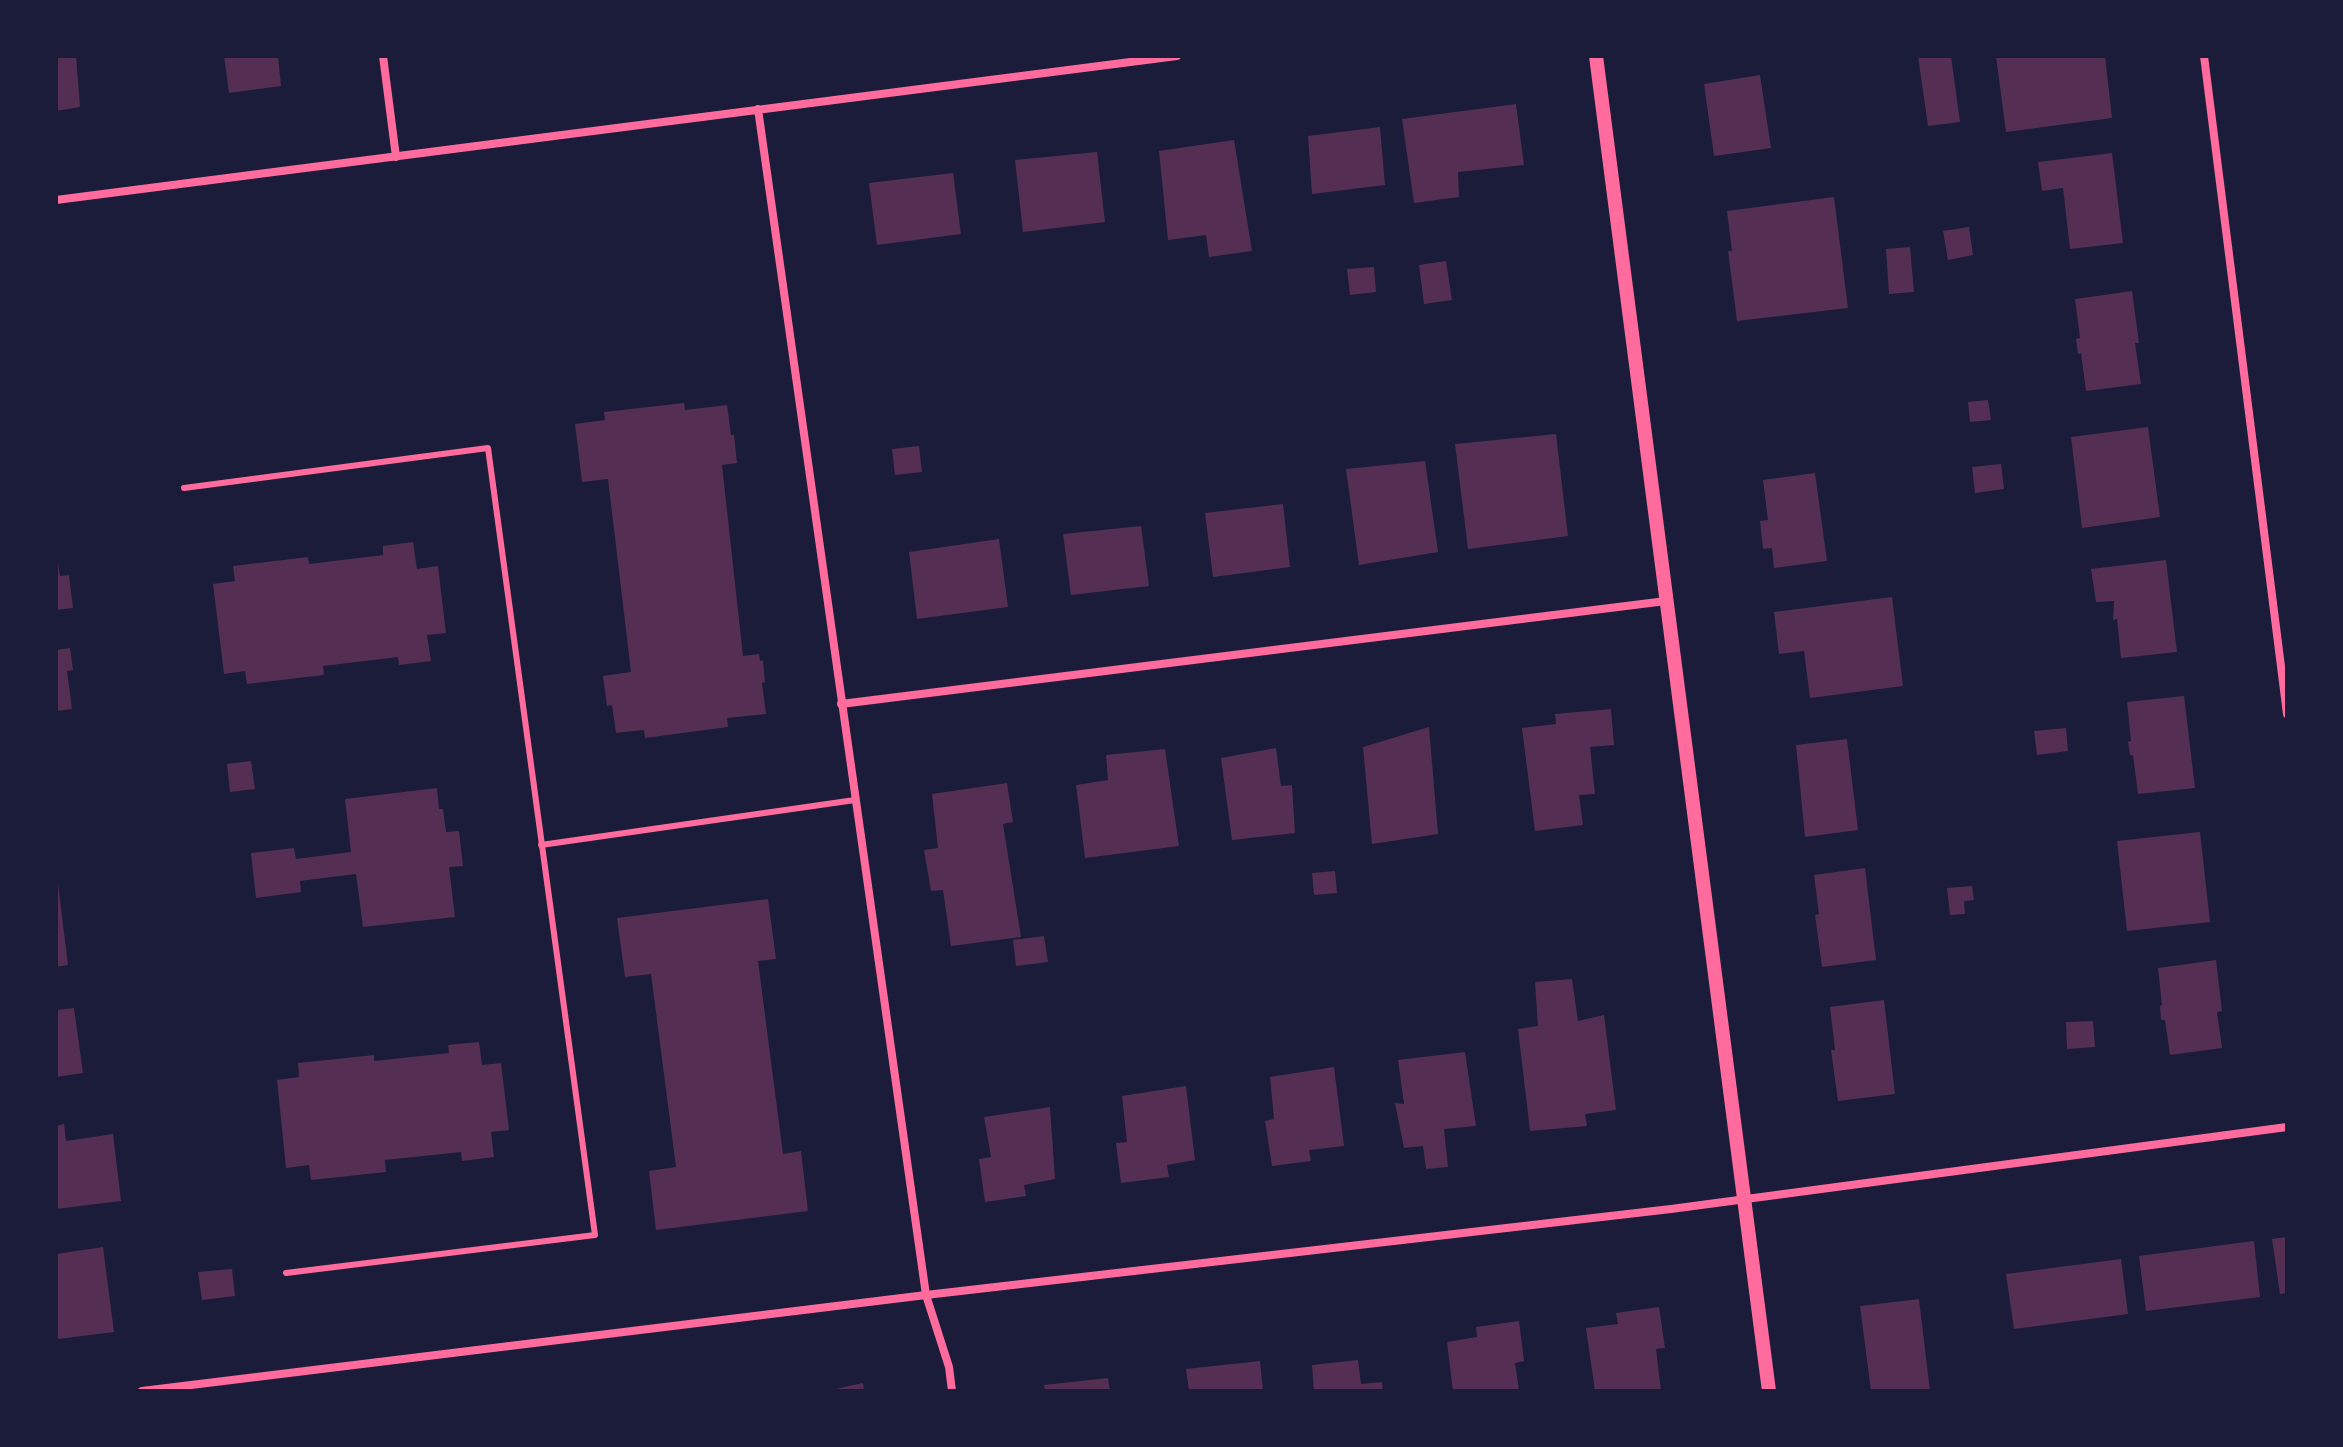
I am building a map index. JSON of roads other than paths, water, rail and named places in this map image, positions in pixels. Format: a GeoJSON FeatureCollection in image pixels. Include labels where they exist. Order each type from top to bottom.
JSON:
{"type":"FeatureCollection","features":[{"type":"Feature","properties":{"kind":"street"},"geometry":{"type":"LineString","coordinates":[[383,56],[396,157]]}},
{"type":"Feature","properties":{"kind":"street"},"geometry":{"type":"LineString","coordinates":[[56,200],[1177,56]]}},
{"type":"Feature","properties":{"kind":"street"},"geometry":{"type":"LineString","coordinates":[[1596,56],[1769,1391]]}},
{"type":"Feature","properties":{"kind":"street"},"geometry":{"type":"LineString","coordinates":[[2204,56],[2287,714]]}},
{"type":"Feature","properties":{"kind":"street"},"geometry":{"type":"LineString","coordinates":[[758,109],[926,1295],[949,1367],[952,1391]]}},
{"type":"Feature","properties":{"kind":"street"},"geometry":{"type":"LineString","coordinates":[[841,704],[1666,601]]}},
{"type":"Feature","properties":{"kind":"street"},"geometry":{"type":"LineString","coordinates":[[142,1391],[1743,1199],[2287,1127]]}},
{"type":"Feature","properties":{"kind":"lane"},"geometry":{"type":"LineString","coordinates":[[184,488],[488,448],[595,1235],[286,1273]]}},
{"type":"Feature","properties":{"kind":"lane"},"geometry":{"type":"LineString","coordinates":[[541,845],[855,800]]}}]}
